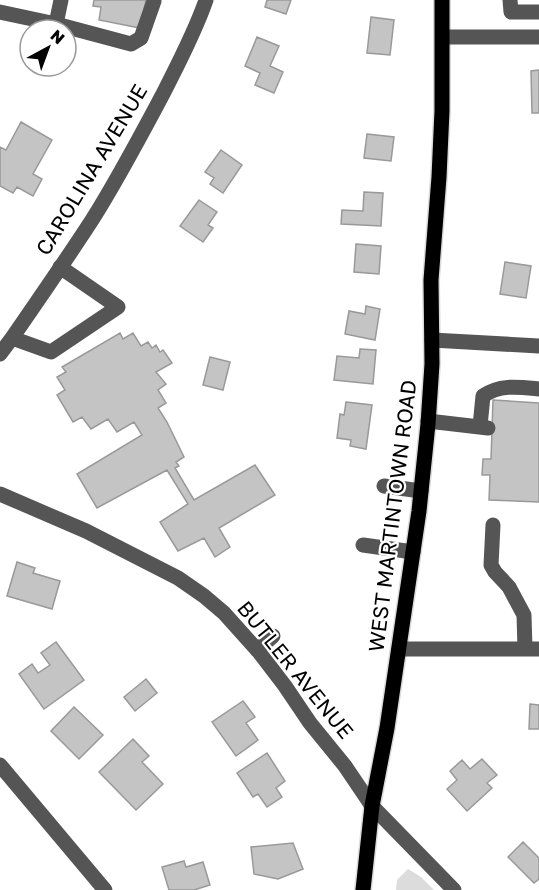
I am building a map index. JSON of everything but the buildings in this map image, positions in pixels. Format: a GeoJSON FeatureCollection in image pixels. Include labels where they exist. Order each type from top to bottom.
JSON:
{"type":"FeatureCollection","features":[{"type":"Feature","properties":{"kind":"main road","name":"WEST MARTINTOWN ROAD"},"geometry":{"type":"LineString","coordinates":[[363,890],[372,806],[387,728],[413,552],[428,421],[432,364],[431,280],[442,111],[442,0]]}},
{"type":"Feature","properties":{"kind":"street"},"geometry":{"type":"LineString","coordinates":[[57,18],[61,0]]}},
{"type":"Feature","properties":{"kind":"street","name":"CAROLINA AVENUE"},"geometry":{"type":"LineString","coordinates":[[0,354],[92,219],[147,124],[179,61],[206,0]]}},
{"type":"Feature","properties":{"kind":"street"},"geometry":{"type":"LineString","coordinates":[[510,0],[510,12],[539,12]]}},
{"type":"Feature","properties":{"kind":"street"},"geometry":{"type":"LineString","coordinates":[[78,30],[131,44],[141,38],[154,1]]}},
{"type":"Feature","properties":{"kind":"street"},"geometry":{"type":"LineString","coordinates":[[0,12],[28,18]]}},
{"type":"Feature","properties":{"kind":"street"},"geometry":{"type":"LineString","coordinates":[[443,37],[539,37]]}},
{"type":"Feature","properties":{"kind":"street"},"geometry":{"type":"LineString","coordinates":[[12,338],[51,352],[118,307],[60,267]]}},
{"type":"Feature","properties":{"kind":"street"},"geometry":{"type":"LineString","coordinates":[[432,340],[539,346]]}},
{"type":"Feature","properties":{"kind":"street"},"geometry":{"type":"LineString","coordinates":[[428,421],[484,427],[483,396],[491,390],[510,386],[539,389]]}},
{"type":"Feature","properties":{"kind":"street"},"geometry":{"type":"LineString","coordinates":[[384,486],[421,491]]}},
{"type":"Feature","properties":{"kind":"street","name":"BUTLER AVENUE"},"geometry":{"type":"LineString","coordinates":[[0,494],[86,531],[178,578],[224,613],[285,686],[372,806],[454,890]]}},
{"type":"Feature","properties":{"kind":"street"},"geometry":{"type":"LineString","coordinates":[[399,649],[532,649],[524,615],[509,587],[491,565],[494,525]]}},
{"type":"Feature","properties":{"kind":"street"},"geometry":{"type":"LineString","coordinates":[[363,545],[413,552]]}},
{"type":"Feature","properties":{"kind":"street"},"geometry":{"type":"LineString","coordinates":[[257,650],[273,636]]}},
{"type":"Feature","properties":{"kind":"street"},"geometry":{"type":"LineString","coordinates":[[0,765],[105,890]]}},
{"type":"Feature","properties":{"kind":"shaded area"},"geometry":{"type":"Polygon","coordinates":[[[408,869],[421,877],[434,890],[396,890],[397,880],[408,869]]]}}]}
